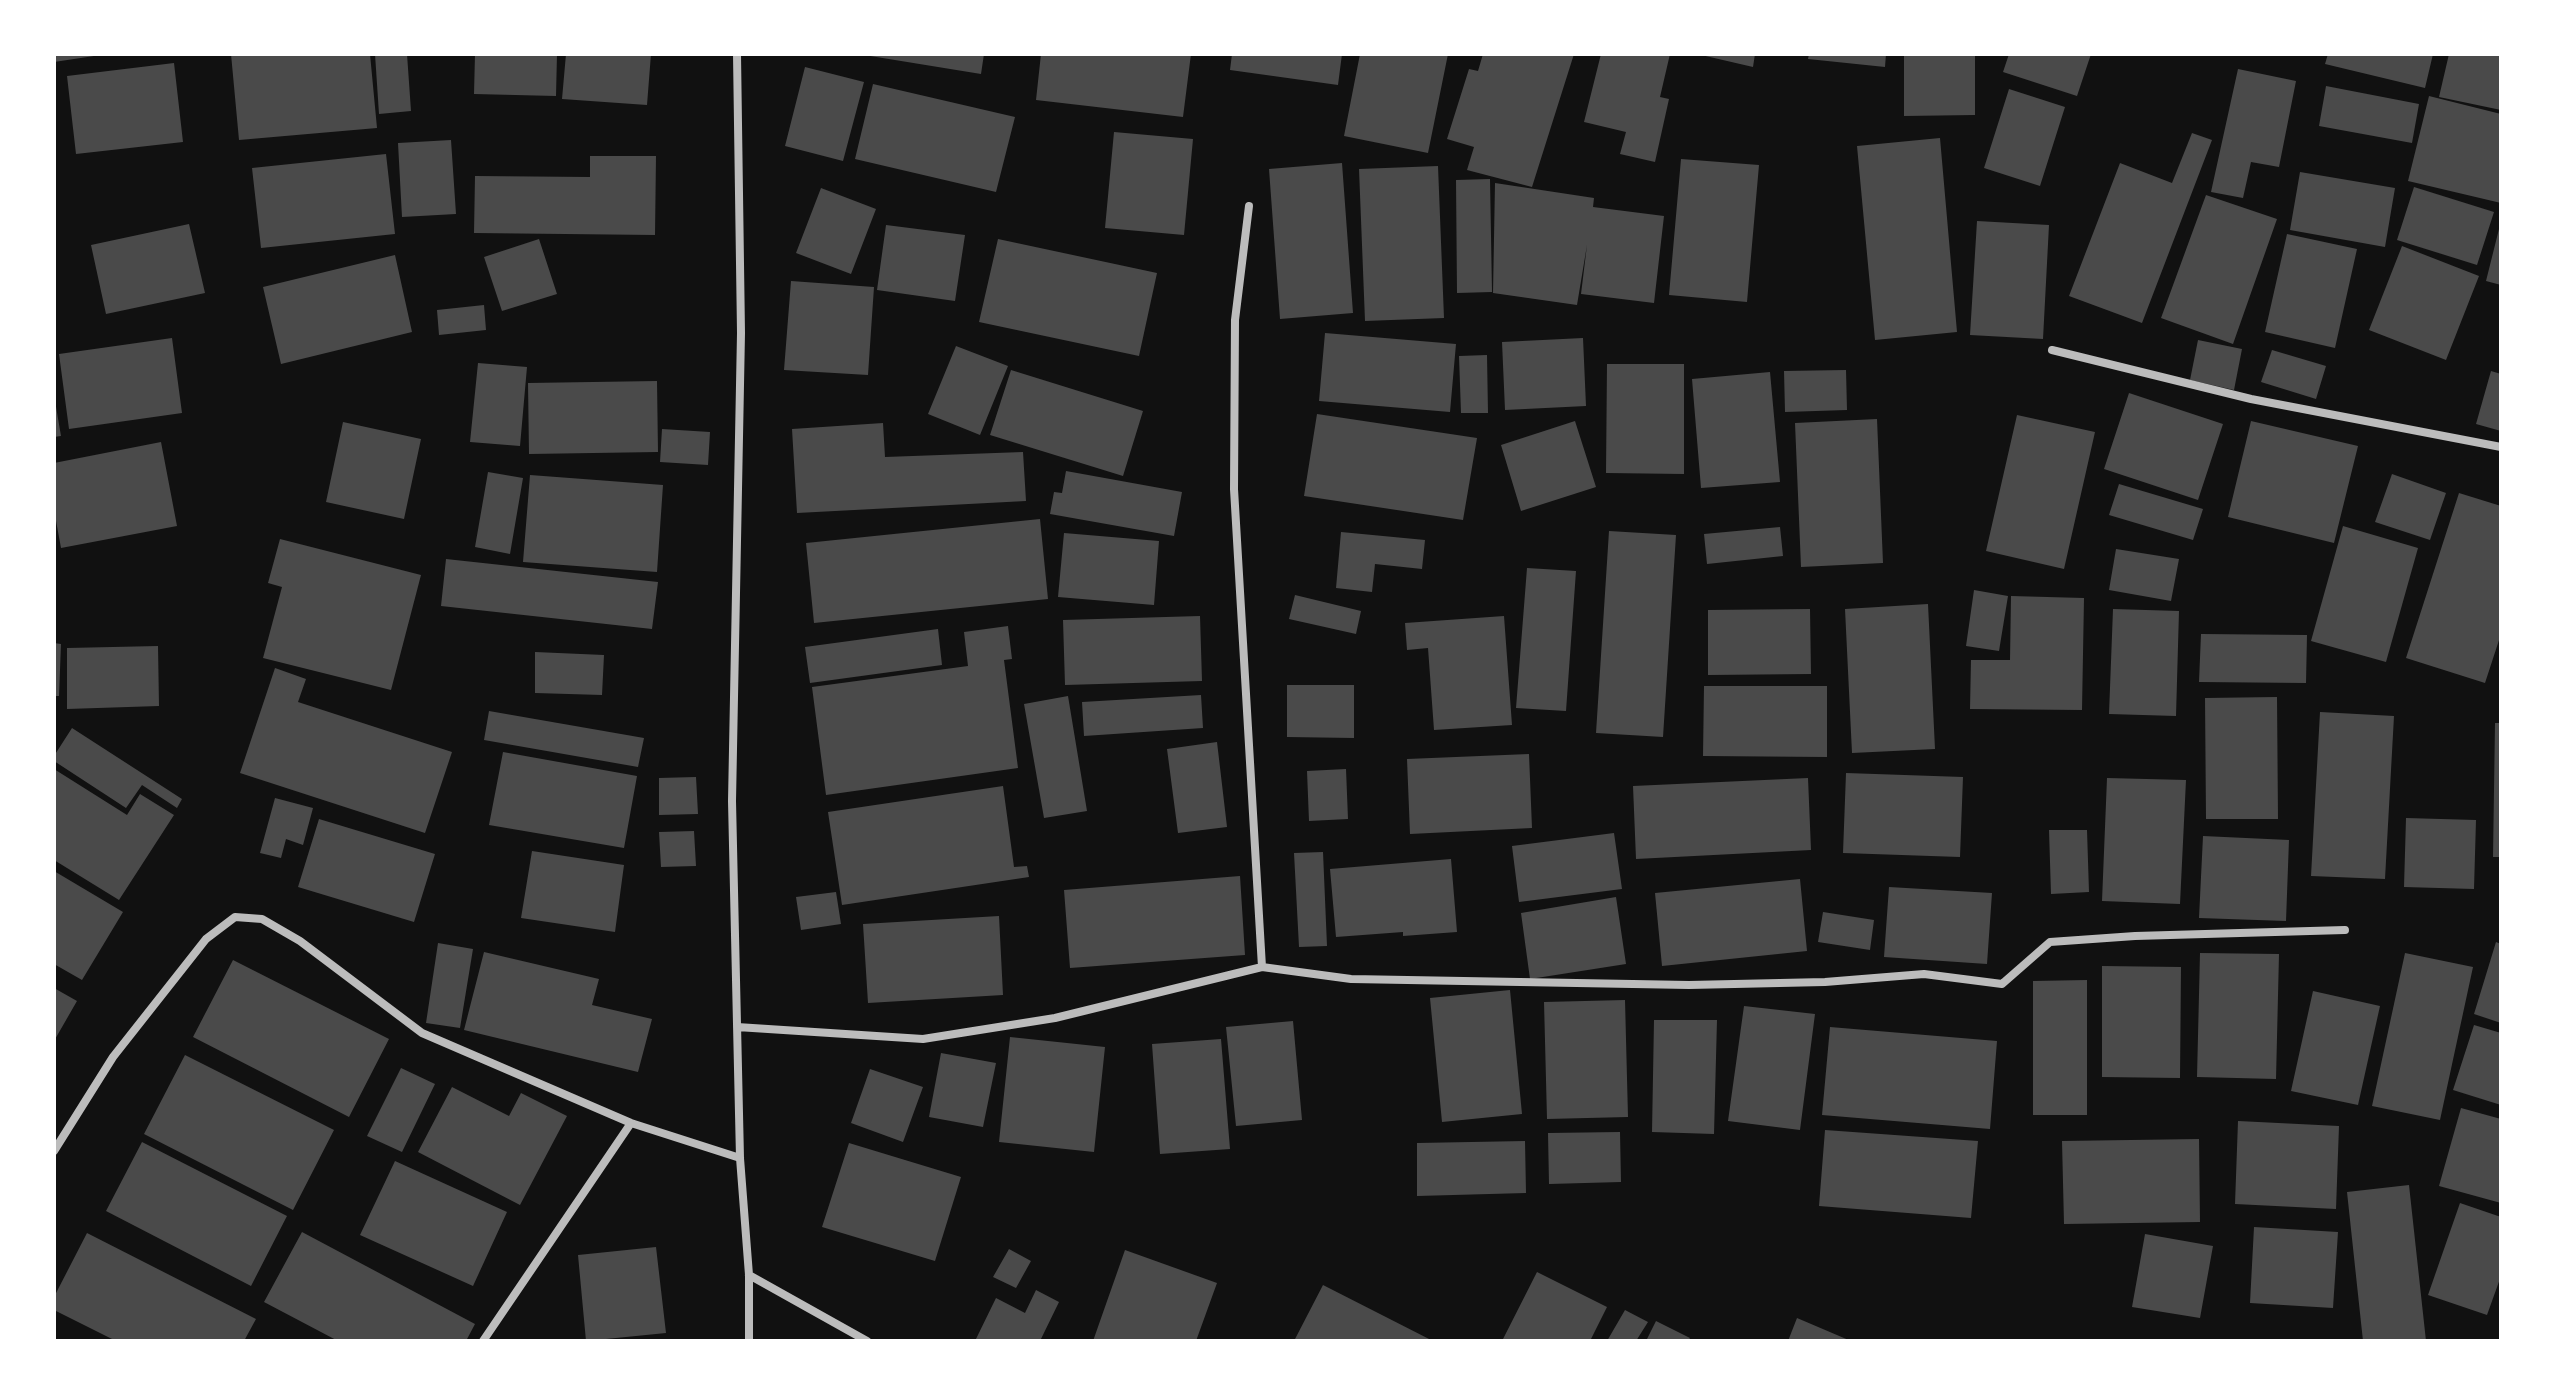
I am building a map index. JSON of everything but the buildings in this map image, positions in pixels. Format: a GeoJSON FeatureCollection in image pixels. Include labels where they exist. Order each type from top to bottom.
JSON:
{"type":"FeatureCollection","features":[{"type":"Feature","properties":{"kind":"street"},"geometry":{"type":"LineString","coordinates":[[737,54],[741,333],[732,801],[740,1158],[749,1275],[749,1341]]}},
{"type":"Feature","properties":{"kind":"street"},"geometry":{"type":"LineString","coordinates":[[1249,206],[1235,320],[1234,489],[1262,967]]}},
{"type":"Feature","properties":{"kind":"street"},"geometry":{"type":"LineString","coordinates":[[2052,350],[2251,399],[2501,447]]}},
{"type":"Feature","properties":{"kind":"street"},"geometry":{"type":"LineString","coordinates":[[54,1151],[58,1137],[113,1057],[206,939],[235,917],[262,919],[300,941],[422,1033],[631,1123],[740,1158]]}},
{"type":"Feature","properties":{"kind":"street"},"geometry":{"type":"LineString","coordinates":[[737,1027],[923,1039],[1055,1018],[1262,967],[1351,979],[1689,985],[1825,982],[1924,974],[2002,984],[2050,942],[2135,936],[2345,930]]}},
{"type":"Feature","properties":{"kind":"street"},"geometry":{"type":"LineString","coordinates":[[483,1341],[631,1123]]}},
{"type":"Feature","properties":{"kind":"street"},"geometry":{"type":"LineString","coordinates":[[749,1275],[867,1341]]}}]}
